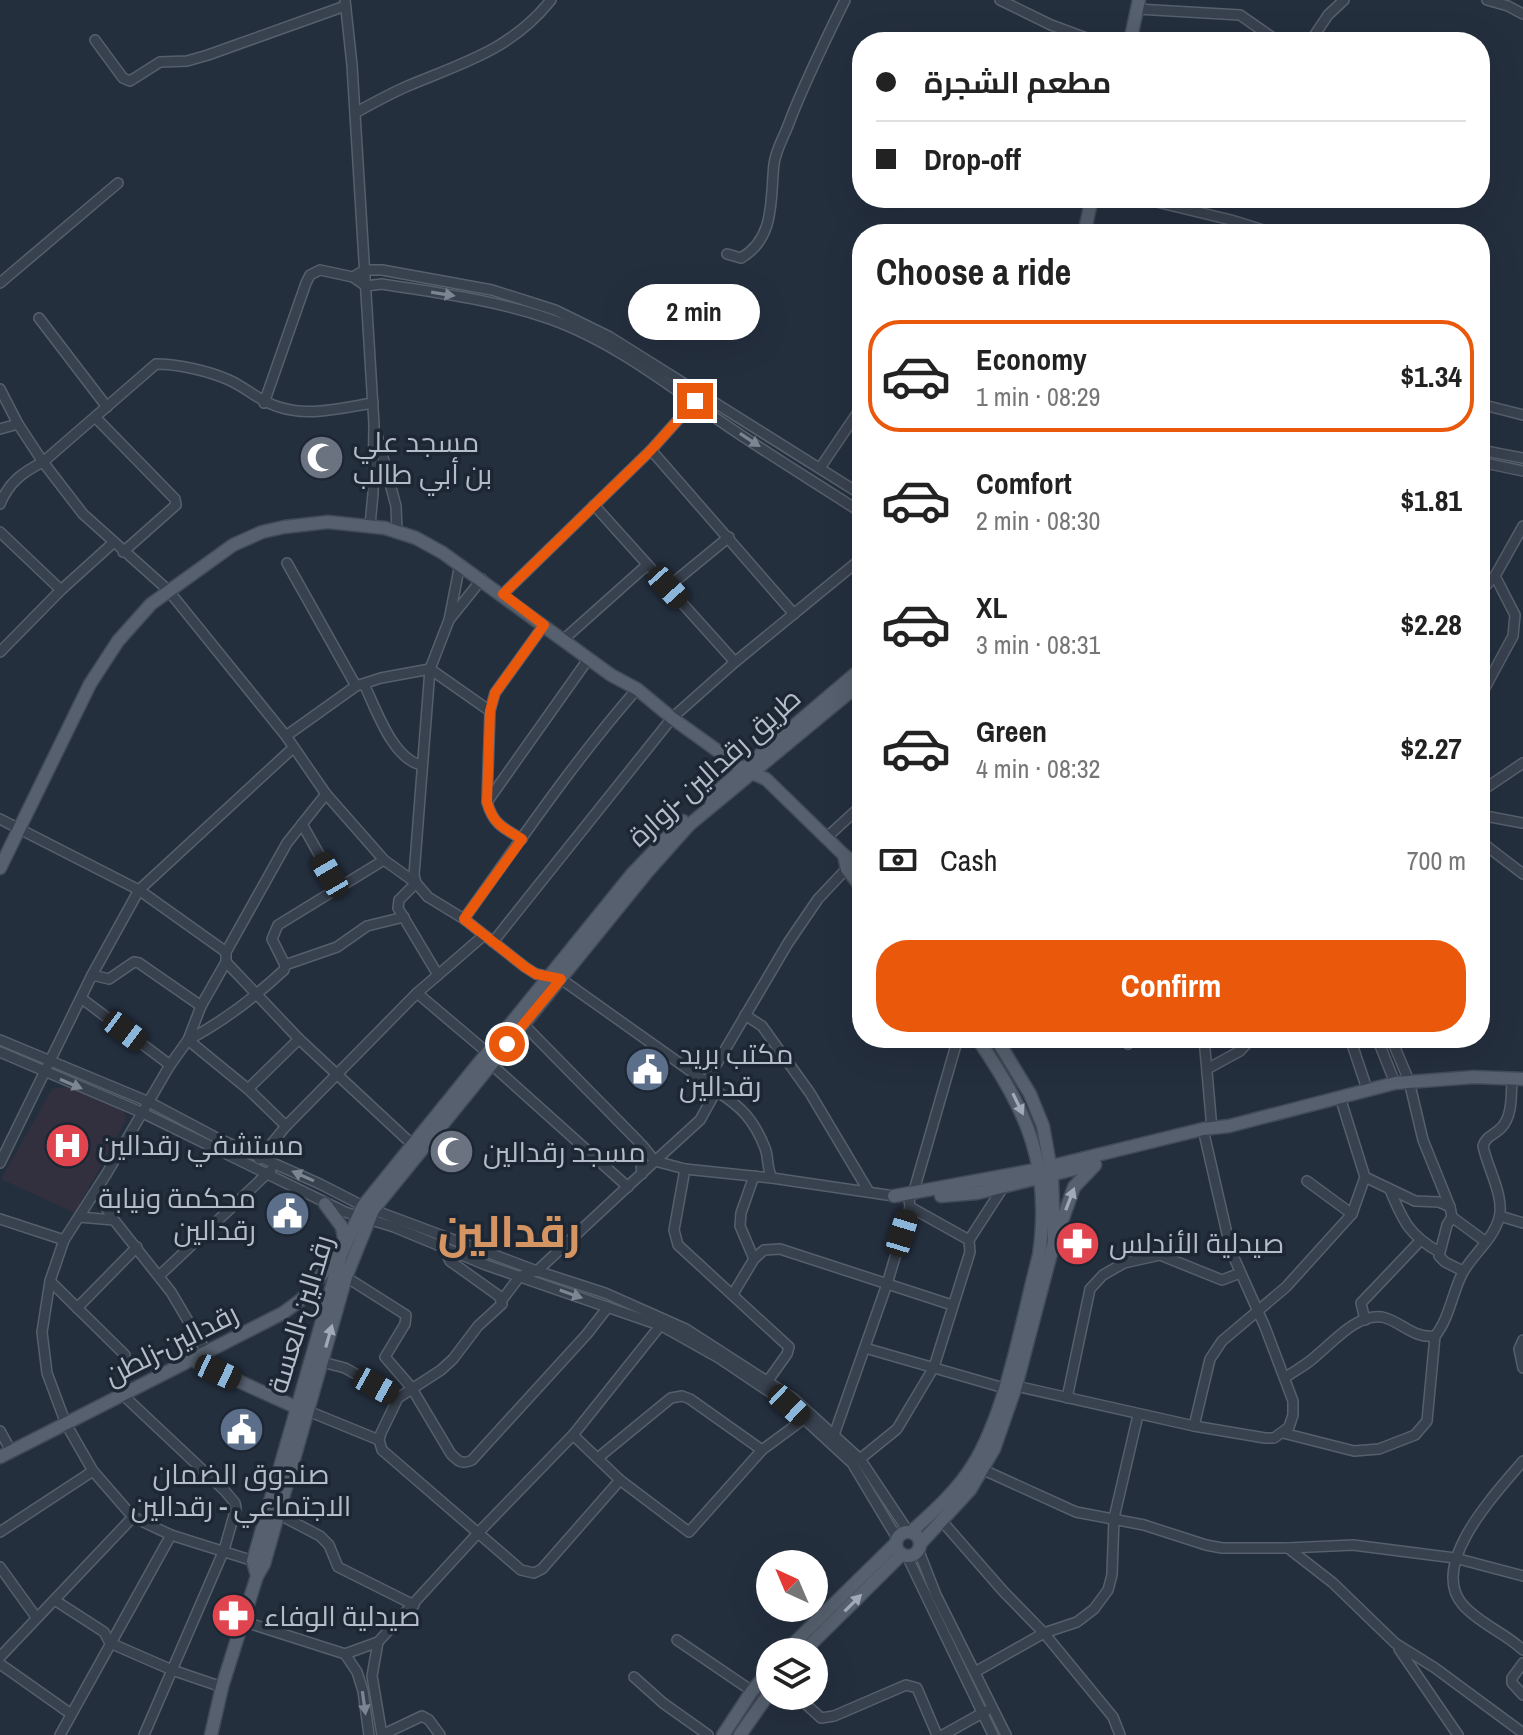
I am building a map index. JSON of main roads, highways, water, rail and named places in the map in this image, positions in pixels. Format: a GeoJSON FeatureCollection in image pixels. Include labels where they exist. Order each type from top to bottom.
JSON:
{"type":"FeatureCollection","features":[{"type":"Feature","properties":{"kind":"main road"},"geometry":{"type":"LineString","coordinates":[[1132,32],[1138,4]]}},
{"type":"Feature","properties":{"kind":"main road"},"geometry":{"type":"LineString","coordinates":[[0,868],[102,662],[134,621],[168,590],[233,545],[262,532],[328,522],[370,525],[397,531],[430,544],[611,675],[637,689],[672,718],[748,771],[766,779],[852,863]]}},
{"type":"Feature","properties":{"kind":"main road","name":"طريق رقدالين -زوارة"},"geometry":{"type":"LineString","coordinates":[[365,1213],[555,978],[689,825],[852,677]]}},
{"type":"Feature","properties":{"kind":"main road","name":"طريق رقدالين -زوارة"},"geometry":{"type":"LineString","coordinates":[[748,771],[852,690]]}},
{"type":"Feature","properties":{"kind":"main road","name":"طريق رقدالين -زوارة"},"geometry":{"type":"LineString","coordinates":[[490,1059],[523,1024],[555,978]]}},
{"type":"Feature","properties":{"kind":"main road"},"geometry":{"type":"LineString","coordinates":[[801,1638],[907,1543],[941,1520],[970,1490],[978,1467],[1005,1422],[1039,1255],[1046,1172],[1019,1103],[983,1048]]}},
{"type":"Feature","properties":{"kind":"main road"},"geometry":{"type":"LineString","coordinates":[[1002,1048],[1030,1094],[1046,1134],[1046,1172],[1054,1242]]}},
{"type":"Feature","properties":{"kind":"main road"},"geometry":{"type":"LineString","coordinates":[[911,1200],[1097,1163],[1367,1089],[1402,1082],[1474,1077],[1517,1078]]}},
{"type":"Feature","properties":{"kind":"main road"},"geometry":{"type":"LineString","coordinates":[[894,1196],[911,1200],[977,1193],[1020,1183],[1046,1172],[1207,1132]]}},
{"type":"Feature","properties":{"kind":"main road"},"geometry":{"type":"LineString","coordinates":[[1010,1387],[1074,1187],[1097,1163]]}},
{"type":"Feature","properties":{"kind":"main road"},"geometry":{"type":"LineString","coordinates":[[1020,1183],[1034,1186],[1043,1196]]}},
{"type":"Feature","properties":{"kind":"main road"},"geometry":{"type":"LineString","coordinates":[[325,1204],[342,1227],[344,1245]]}},
{"type":"Feature","properties":{"kind":"main road","name":"رقدالين-العسة"},"geometry":{"type":"LineString","coordinates":[[211,1735],[222,1687],[257,1576],[344,1245],[365,1213]]}},
{"type":"Feature","properties":{"kind":"main road","name":"رقدالين-العسة"},"geometry":{"type":"LineString","coordinates":[[306,1395],[322,1362],[365,1213]]}},
{"type":"Feature","properties":{"kind":"main road","name":"رقدالين-زلطن"},"geometry":{"type":"LineString","coordinates":[[6,1454],[292,1307],[302,1299],[344,1245]]}},
{"type":"Feature","properties":{"kind":"main road"},"geometry":{"type":"LineString","coordinates":[[192,1360],[302,1410]]}},
{"type":"Feature","properties":{"kind":"main road","name":"رقدالين-العسة"},"geometry":{"type":"LineString","coordinates":[[259,1562],[278,1514],[302,1410]]}},
{"type":"Feature","properties":{"kind":"main road"},"geometry":{"type":"LineString","coordinates":[[816,1638],[978,1467]]}},
{"type":"Feature","properties":{"kind":"main road"},"geometry":{"type":"LineString","coordinates":[[723,1735],[756,1686]]}},
{"type":"Feature","properties":{"kind":"main road"},"geometry":{"type":"LineString","coordinates":[[740,1735],[757,1710]]}},
{"type":"Feature","properties":{"kind":"place","name":"مسجد علي بن أبي طالب"},"geometry":{"type":"Point","coordinates":[322,458]}},
{"type":"Feature","properties":{"kind":"place","name":"مكتب بريد رقدالين"},"geometry":{"type":"Point","coordinates":[648,1070]}},
{"type":"Feature","properties":{"kind":"place","name":"مستشفي رقدالين"},"geometry":{"type":"Point","coordinates":[67,1145]}},
{"type":"Feature","properties":{"kind":"place","name":"مسجد رقدالين"},"geometry":{"type":"Point","coordinates":[452,1152]}},
{"type":"Feature","properties":{"kind":"place","name":"محكمة ونيابة رقدالين"},"geometry":{"type":"Point","coordinates":[287,1214]}},
{"type":"Feature","properties":{"kind":"place","name":"صيدلية الأندلس"},"geometry":{"type":"Point","coordinates":[1078,1243]}},
{"type":"Feature","properties":{"kind":"place","name":"صندوق الضمان الاجتماعي - رقدالين"},"geometry":{"type":"Point","coordinates":[241,1429]}},
{"type":"Feature","properties":{"kind":"place","name":"صيدلية الوفاء"},"geometry":{"type":"Point","coordinates":[233,1616]}},
{"type":"Feature","properties":{"kind":"district","name":"رقدالين"},"geometry":{"type":"Point","coordinates":[509,1232]}}]}
